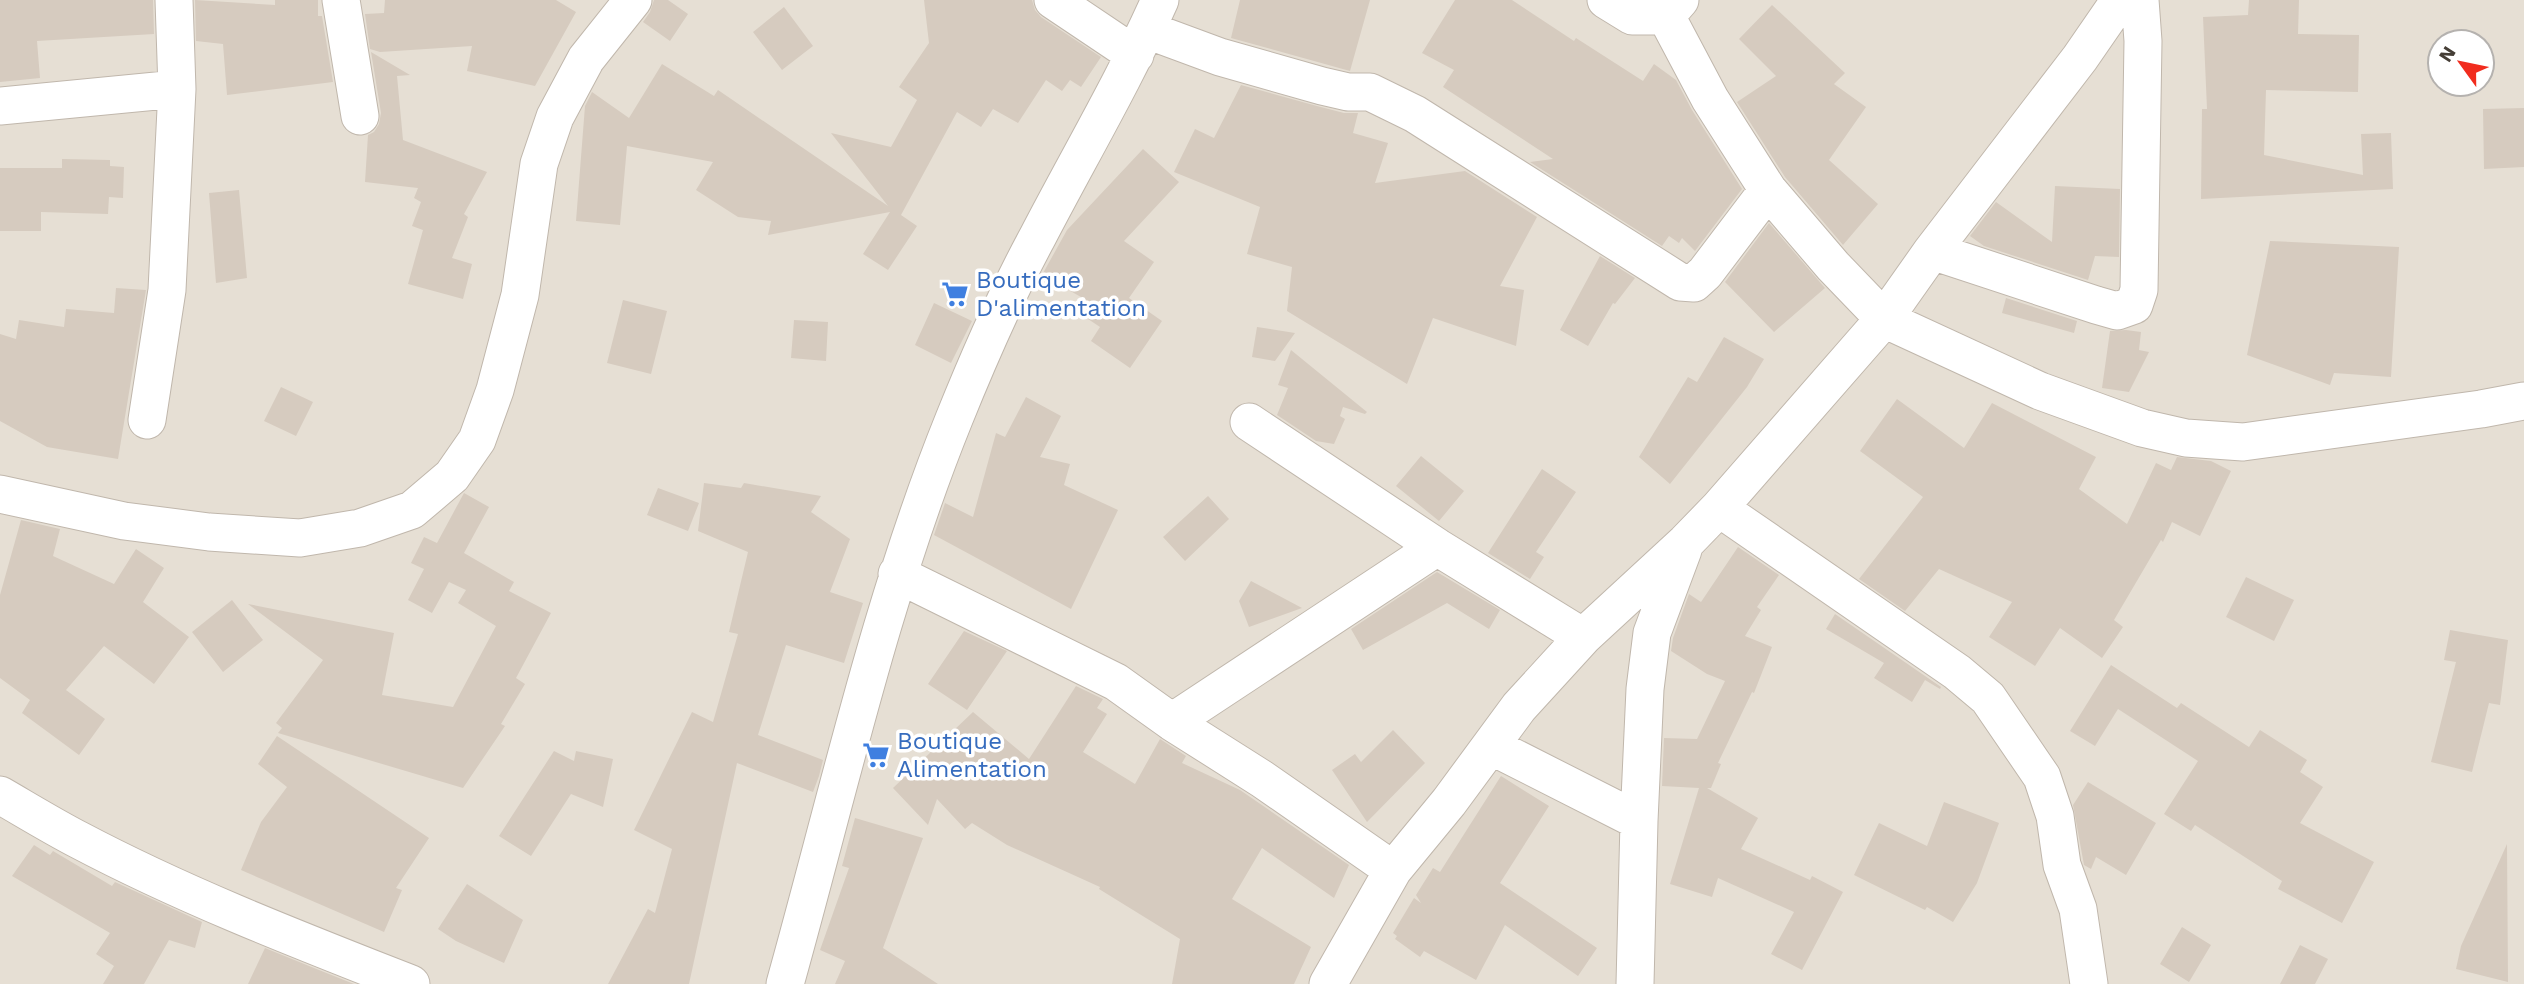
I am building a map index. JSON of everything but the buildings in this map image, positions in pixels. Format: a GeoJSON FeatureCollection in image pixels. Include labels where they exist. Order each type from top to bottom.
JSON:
{"type":"FeatureCollection","features":[{"type":"Feature","properties":{"kind":"street"},"geometry":{"type":"LineString","coordinates":[[147,420],[167,290],[177,89],[174,0]]}},
{"type":"Feature","properties":{"kind":"street"},"geometry":{"type":"LineString","coordinates":[[341,0],[360,116]]}},
{"type":"Feature","properties":{"kind":"street"},"geometry":{"type":"LineString","coordinates":[[0,494],[124,521],[209,532],[300,538],[360,528],[412,510],[452,476],[477,440],[495,390],[520,295],[539,164],[555,117],[586,60],[633,0]]}},
{"type":"Feature","properties":{"kind":"street"},"geometry":{"type":"LineString","coordinates":[[1053,0],[1147,28],[1220,57],[1322,86],[1348,92],[1370,92],[1388,100],[1415,114],[1680,282],[1694,284],[1705,273],[1768,190]]}},
{"type":"Feature","properties":{"kind":"street"},"geometry":{"type":"LineString","coordinates":[[1606,0],[1632,16],[1673,8],[1710,99],[1768,190],[1833,266],[1884,319],[2053,396],[2142,428],[2186,438],[2243,442],[2481,410],[2524,401]]}},
{"type":"Feature","properties":{"kind":"street"},"geometry":{"type":"LineString","coordinates":[[1328,984],[1393,870],[1492,746],[1519,706],[1583,637],[1720,508],[1884,319],[1932,251],[2031,124],[2120,0]]}},
{"type":"Feature","properties":{"kind":"street"},"geometry":{"type":"LineString","coordinates":[[1932,251],[2096,305],[2118,310],[2134,305],[2139,290],[2140,272],[2143,41],[2140,0]]}},
{"type":"Feature","properties":{"kind":"street"},"geometry":{"type":"LineString","coordinates":[[785,984],[897,574],[954,420],[999,311],[1147,28]]}},
{"type":"Feature","properties":{"kind":"street"},"geometry":{"type":"LineString","coordinates":[[0,106],[177,89]]}},
{"type":"Feature","properties":{"kind":"street"},"geometry":{"type":"LineString","coordinates":[[1249,422],[1437,547],[1583,637]]}},
{"type":"Feature","properties":{"kind":"street"},"geometry":{"type":"LineString","coordinates":[[1720,508],[1957,672],[1988,698],[2042,777],[2055,816],[2062,865],[2078,909],[2089,984]]}},
{"type":"Feature","properties":{"kind":"street"},"geometry":{"type":"LineString","coordinates":[[1634,984],[1645,689],[1652,633],[1686,542]]}},
{"type":"Feature","properties":{"kind":"street"},"geometry":{"type":"LineString","coordinates":[[1172,722],[1437,547]]}},
{"type":"Feature","properties":{"kind":"street"},"geometry":{"type":"LineString","coordinates":[[897,574],[1116,681],[1172,722],[1262,779],[1393,870]]}},
{"type":"Feature","properties":{"kind":"street"},"geometry":{"type":"LineString","coordinates":[[1492,746],[1639,821]]}},
{"type":"Feature","properties":{"kind":"street"},"geometry":{"type":"LineString","coordinates":[[0,795],[78,840],[172,885],[302,942],[411,984]]}},
{"type":"Feature","properties":{"kind":"shaded area"},"geometry":{"type":"Polygon","coordinates":[[[0,0],[2524,0],[2524,984],[0,984],[0,0]]]}},
{"type":"Feature","properties":{"kind":"place","name":"Boutique D'alimentation"},"geometry":{"type":"Point","coordinates":[955,294]}},
{"type":"Feature","properties":{"kind":"place","name":"Boutique Alimentation"},"geometry":{"type":"Point","coordinates":[876,755]}}]}
